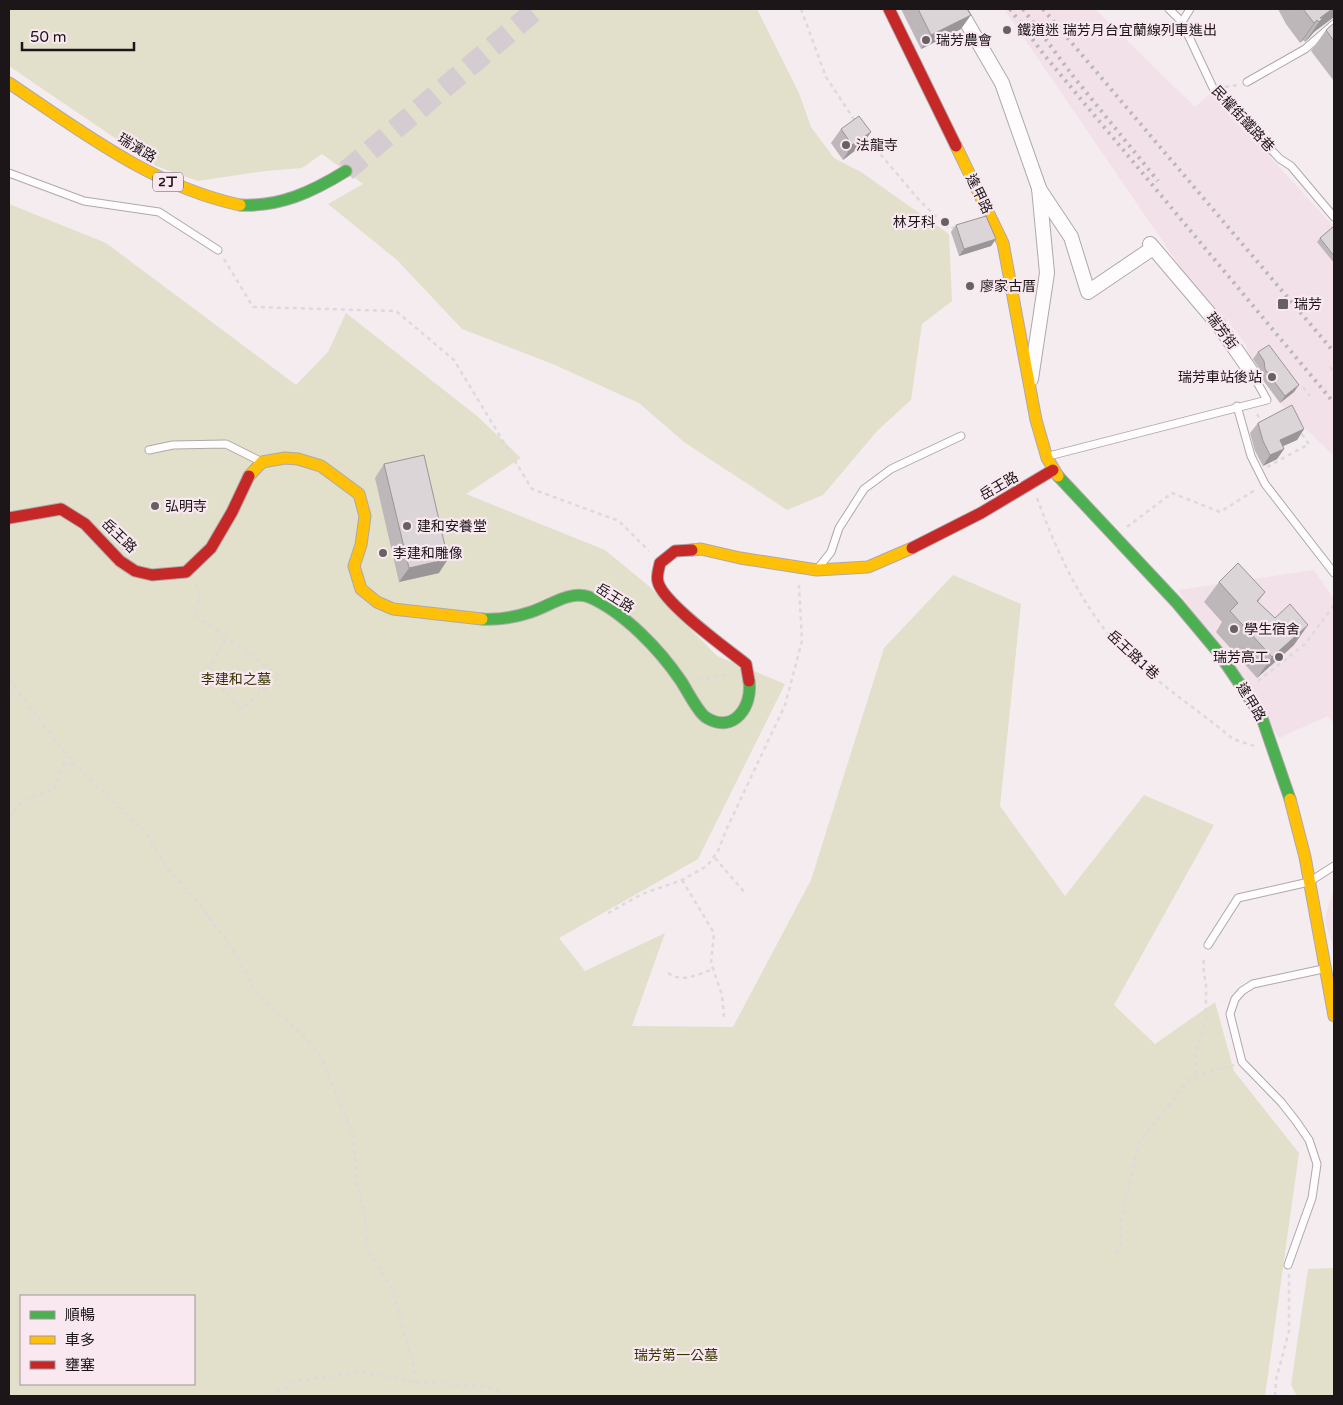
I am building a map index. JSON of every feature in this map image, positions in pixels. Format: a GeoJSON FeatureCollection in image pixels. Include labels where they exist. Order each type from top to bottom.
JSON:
{"type":"FeatureCollection","features":[{"type":"Feature","properties":{"kind":"street","name":"逢甲路"},"geometry":{"type":"LineString","coordinates":[[889,9],[1003,243],[1012,279],[1029,393],[1046,457],[1053,470],[1177,603],[1212,645],[1262,715],[1286,785],[1309,882],[1334,1016]]}},
{"type":"Feature","properties":{"kind":"street","name":"逢甲路"},"geometry":{"type":"LineString","coordinates":[[959,9],[1002,83],[1039,188],[1047,273],[1029,393]]}},
{"type":"Feature","properties":{"kind":"street","name":"瑞濱路"},"geometry":{"type":"LineString","coordinates":[[9,85],[125,159],[161,179],[212,198],[238,204],[272,204],[301,196],[346,171]]}},
{"type":"Feature","properties":{"kind":"street","name":"瑞芳街"},"geometry":{"type":"LineString","coordinates":[[1039,188],[1071,237],[1088,292],[1151,246],[1218,324],[1252,373]]}},
{"type":"Feature","properties":{"kind":"street","name":"岳王路"},"geometry":{"type":"LineString","coordinates":[[262,462],[298,458],[322,466],[359,494],[365,516],[361,545],[354,566],[362,589],[377,602],[393,609],[486,619],[506,618],[532,612],[576,594],[588,597],[603,605],[642,634],[665,658],[706,718],[722,723],[736,719],[746,707],[750,688],[746,664]]}},
{"type":"Feature","properties":{"kind":"street"},"geometry":{"type":"LineString","coordinates":[[186,572],[211,548],[232,512],[248,477],[262,462]]}},
{"type":"Feature","properties":{"kind":"street","name":"岳王路"},"geometry":{"type":"LineString","coordinates":[[660,563],[675,551],[701,549],[817,570],[868,567],[893,558],[964,522],[1053,470]]}},
{"type":"Feature","properties":{"kind":"street","name":"岳王路"},"geometry":{"type":"LineString","coordinates":[[9,518],[61,509],[85,524],[120,561],[135,571],[152,575],[186,572]]}},
{"type":"Feature","properties":{"kind":"street"},"geometry":{"type":"LineString","coordinates":[[660,563],[657,580],[660,588],[690,620],[746,664]]}},
{"type":"Feature","properties":{"kind":"lane","name":"民權街鐵路巷"},"geometry":{"type":"LineString","coordinates":[[1169,9],[1182,22],[1214,90],[1280,159],[1291,166],[1334,217]]}},
{"type":"Feature","properties":{"kind":"lane"},"geometry":{"type":"LineString","coordinates":[[1182,22],[1190,9]]}},
{"type":"Feature","properties":{"kind":"lane"},"geometry":{"type":"LineString","coordinates":[[1247,82],[1304,49],[1334,24]]}},
{"type":"Feature","properties":{"kind":"lane"},"geometry":{"type":"LineString","coordinates":[[9,173],[84,201],[159,212],[218,250]]}},
{"type":"Feature","properties":{"kind":"lane","name":"瑞芳街"},"geometry":{"type":"LineString","coordinates":[[1046,457],[1237,406],[1267,400],[1252,373]]}},
{"type":"Feature","properties":{"kind":"lane"},"geometry":{"type":"LineString","coordinates":[[1237,406],[1251,456],[1265,484],[1334,573]]}},
{"type":"Feature","properties":{"kind":"lane"},"geometry":{"type":"LineString","coordinates":[[817,570],[831,552],[839,528],[864,488],[891,469],[961,436]]}},
{"type":"Feature","properties":{"kind":"lane"},"geometry":{"type":"LineString","coordinates":[[149,450],[173,444],[226,444],[262,462]]}},
{"type":"Feature","properties":{"kind":"lane"},"geometry":{"type":"LineString","coordinates":[[1208,945],[1238,898],[1309,882],[1334,866]]}},
{"type":"Feature","properties":{"kind":"lane"},"geometry":{"type":"LineString","coordinates":[[1288,1265],[1312,1198],[1317,1164],[1309,1140],[1296,1121],[1281,1102],[1242,1062],[1230,1014],[1235,999],[1242,991],[1253,984],[1325,969]]}},
{"type":"Feature","properties":{"kind":"path"},"geometry":{"type":"LineString","coordinates":[[801,9],[826,77],[857,123]]}},
{"type":"Feature","properties":{"kind":"path"},"geometry":{"type":"LineString","coordinates":[[1214,90],[1247,82]]}},
{"type":"Feature","properties":{"kind":"path"},"geometry":{"type":"LineString","coordinates":[[862,131],[920,201],[949,229],[957,227]]}},
{"type":"Feature","properties":{"kind":"path"},"geometry":{"type":"LineString","coordinates":[[218,250],[254,307],[396,311],[454,360],[532,489],[619,521],[660,563]]}},
{"type":"Feature","properties":{"kind":"path"},"geometry":{"type":"LineString","coordinates":[[1330,366],[1334,372]]}},
{"type":"Feature","properties":{"kind":"path"},"geometry":{"type":"LineString","coordinates":[[1303,388],[1310,396]]}},
{"type":"Feature","properties":{"kind":"path"},"geometry":{"type":"LineString","coordinates":[[1257,414],[1264,426]]}},
{"type":"Feature","properties":{"kind":"path"},"geometry":{"type":"LineString","coordinates":[[1259,472],[1309,444],[1295,424]]}},
{"type":"Feature","properties":{"kind":"path"},"geometry":{"type":"LineString","coordinates":[[1279,454],[1281,459]]}},
{"type":"Feature","properties":{"kind":"path","name":"岳王路1巷"},"geometry":{"type":"LineString","coordinates":[[1032,484],[1064,565],[1105,630],[1116,643],[1233,739],[1255,746],[1272,746]]}},
{"type":"Feature","properties":{"kind":"path"},"geometry":{"type":"LineString","coordinates":[[1114,537],[1172,493],[1220,512],[1265,484]]}},
{"type":"Feature","properties":{"kind":"path"},"geometry":{"type":"LineString","coordinates":[[608,912],[642,894],[682,880],[707,866],[714,857],[785,705],[802,641],[799,593],[801,568]]}},
{"type":"Feature","properties":{"kind":"path"},"geometry":{"type":"LineString","coordinates":[[186,572],[200,591],[196,616],[227,637],[280,677],[241,709],[217,683],[205,676],[227,637]]}},
{"type":"Feature","properties":{"kind":"path"},"geometry":{"type":"LineString","coordinates":[[1245,691],[1305,644],[1334,605]]}},
{"type":"Feature","properties":{"kind":"path"},"geometry":{"type":"LineString","coordinates":[[688,692],[695,681],[726,676],[746,664]]}},
{"type":"Feature","properties":{"kind":"path"},"geometry":{"type":"LineString","coordinates":[[9,680],[61,748],[144,830],[168,870],[195,898],[232,950],[258,996],[302,1034],[320,1055],[353,1135],[357,1183],[366,1214],[367,1248],[390,1286],[413,1363],[416,1382]]}},
{"type":"Feature","properties":{"kind":"path"},"geometry":{"type":"LineString","coordinates":[[9,818],[22,802],[55,788],[64,763],[78,766]]}},
{"type":"Feature","properties":{"kind":"path"},"geometry":{"type":"LineString","coordinates":[[714,857],[746,894]]}},
{"type":"Feature","properties":{"kind":"path"},"geometry":{"type":"LineString","coordinates":[[682,880],[714,933],[712,969],[722,995],[724,1017]]}},
{"type":"Feature","properties":{"kind":"path"},"geometry":{"type":"LineString","coordinates":[[1196,1074],[1195,1055],[1206,1020],[1206,986],[1203,965],[1208,945]]}},
{"type":"Feature","properties":{"kind":"path"},"geometry":{"type":"LineString","coordinates":[[668,973],[676,978],[690,977],[712,969]]}},
{"type":"Feature","properties":{"kind":"path"},"geometry":{"type":"LineString","coordinates":[[1116,1253],[1121,1245],[1121,1222],[1139,1142],[1188,1081],[1196,1074],[1206,1074],[1242,1062]]}},
{"type":"Feature","properties":{"kind":"path"},"geometry":{"type":"LineString","coordinates":[[1275,1396],[1276,1380],[1289,1331],[1288,1265]]}},
{"type":"Feature","properties":{"kind":"path"},"geometry":{"type":"LineString","coordinates":[[270,1396],[296,1381],[361,1372],[416,1382],[490,1388],[505,1396]]}},
{"type":"Feature","properties":{"kind":"shaded area"},"geometry":{"type":"Polygon","coordinates":[[[1004,9],[1095,9],[1195,107],[1211,92],[1334,227],[1334,456],[1280,403],[1250,362],[1246,345],[1235,330],[1187,277],[1004,9]]]}},
{"type":"Feature","properties":{"kind":"shaded area","name":"瑞芳高工"},"geometry":{"type":"Polygon","coordinates":[[[1314,570],[1334,599],[1334,724],[1328,716],[1279,738],[1178,590],[1314,570]]]}},
{"type":"Feature","properties":{"kind":"shaded area"},"geometry":{"type":"Polygon","coordinates":[[[1334,892],[1334,952],[1325,919],[1332,893],[1334,892]]]}},
{"type":"Feature","properties":{"kind":"green space"},"geometry":{"type":"Polygon","coordinates":[[[9,9],[757,9],[799,93],[811,127],[834,158],[861,172],[949,234],[952,301],[922,324],[911,400],[878,430],[823,495],[787,510],[684,442],[639,403],[555,365],[462,329],[397,260],[328,204],[363,184],[322,154],[302,168],[265,171],[198,181],[156,166],[9,66],[9,9]]]}},
{"type":"Feature","properties":{"kind":"green space"},"geometry":{"type":"Polygon","coordinates":[[[9,204],[106,243],[296,385],[328,352],[346,313],[477,416],[521,458],[466,494],[605,550],[650,587],[717,656],[785,684],[698,859],[559,938],[585,971],[665,933],[632,1026],[733,1027],[811,880],[884,648],[953,575],[1021,604],[1000,806],[1065,896],[1144,795],[1214,825],[1114,1005],[1155,1044],[1215,1002],[1234,1071],[1299,1153],[1265,1396],[9,1396],[9,204]]]}},
{"type":"Feature","properties":{"kind":"green space"},"geometry":{"type":"Polygon","coordinates":[[[1334,1268],[1334,1396],[1297,1396],[1291,1385],[1308,1269],[1334,1268]]]}},
{"type":"Feature","properties":{"kind":"building"},"geometry":{"type":"Polygon","coordinates":[[[918,9],[967,9],[971,15],[931,35],[918,9]]]}},
{"type":"Feature","properties":{"kind":"building"},"geometry":{"type":"Polygon","coordinates":[[[1303,9],[1332,9],[1320,18],[1323,18],[1319,22],[1317,20],[1314,23],[1303,9]]]}},
{"type":"Feature","properties":{"kind":"building"},"geometry":{"type":"Polygon","coordinates":[[[1334,23],[1334,41],[1326,30],[1334,23]]]}},
{"type":"Feature","properties":{"kind":"building"},"geometry":{"type":"Polygon","coordinates":[[[859,116],[871,132],[852,145],[841,129],[859,116]]]}},
{"type":"Feature","properties":{"kind":"building"},"geometry":{"type":"Polygon","coordinates":[[[986,216],[996,239],[964,249],[956,225],[986,216]]]}},
{"type":"Feature","properties":{"kind":"building"},"geometry":{"type":"Polygon","coordinates":[[[1334,226],[1334,256],[1320,238],[1334,226]]]}},
{"type":"Feature","properties":{"kind":"building"},"geometry":{"type":"Polygon","coordinates":[[[1269,345],[1299,385],[1285,396],[1265,369],[1264,361],[1258,352],[1269,345]]]}},
{"type":"Feature","properties":{"kind":"building"},"geometry":{"type":"Polygon","coordinates":[[[1292,405],[1304,429],[1280,440],[1284,449],[1270,455],[1263,441],[1258,423],[1292,405]]]}},
{"type":"Feature","properties":{"kind":"building","name":"建和安養堂"},"geometry":{"type":"Polygon","coordinates":[[[424,455],[448,559],[409,568],[384,464],[424,455]]]}},
{"type":"Feature","properties":{"kind":"building"},"geometry":{"type":"Polygon","coordinates":[[[1238,563],[1265,592],[1257,601],[1275,618],[1290,604],[1308,625],[1272,657],[1230,611],[1238,603],[1219,582],[1238,563]]]}},
{"type":"Feature","properties":{"kind":"tunnel"},"geometry":{"type":"LineString","coordinates":[[346,171],[537,9]]}},
{"type":"Feature","properties":{"kind":"railway"},"geometry":{"type":"LineString","coordinates":[[1010,9],[1045,56],[1334,403]]}},
{"type":"Feature","properties":{"kind":"railway"},"geometry":{"type":"LineString","coordinates":[[1023,9],[1073,76],[1158,181]]}},
{"type":"Feature","properties":{"kind":"railway"},"geometry":{"type":"LineString","coordinates":[[1043,9],[1334,352]]}},
{"type":"Feature","properties":{"kind":"traffic: fast"},"geometry":{"type":"LineString","coordinates":[[240,205],[269,203],[295,197],[346,171]]}},
{"type":"Feature","properties":{"kind":"traffic: fast"},"geometry":{"type":"LineString","coordinates":[[1058,476],[1177,603],[1218,652],[1261,715],[1290,799]]}},
{"type":"Feature","properties":{"kind":"traffic: fast"},"geometry":{"type":"LineString","coordinates":[[482,619],[501,619],[519,615],[567,597],[582,595],[589,597],[615,612],[640,633],[663,657],[681,681],[700,712],[707,718],[717,722],[733,720],[740,715],[748,700],[749,681]]}},
{"type":"Feature","properties":{"kind":"traffic: slow"},"geometry":{"type":"LineString","coordinates":[[9,83],[91,138],[147,171],[177,185],[240,205]]}},
{"type":"Feature","properties":{"kind":"traffic: slow"},"geometry":{"type":"LineString","coordinates":[[956,146],[1003,243],[1036,420],[1047,458],[1058,476]]}},
{"type":"Feature","properties":{"kind":"traffic: slow"},"geometry":{"type":"LineString","coordinates":[[249,476],[262,462],[285,458],[298,459],[321,466],[359,494],[365,516],[361,545],[354,566],[361,589],[377,602],[393,609],[482,619]]}},
{"type":"Feature","properties":{"kind":"traffic: slow"},"geometry":{"type":"LineString","coordinates":[[692,550],[701,549],[740,558],[817,570],[868,567],[912,548]]}},
{"type":"Feature","properties":{"kind":"traffic: slow"},"geometry":{"type":"LineString","coordinates":[[1290,799],[1305,857],[1334,1016]]}},
{"type":"Feature","properties":{"kind":"traffic: jam"},"geometry":{"type":"LineString","coordinates":[[889,9],[956,146]]}},
{"type":"Feature","properties":{"kind":"traffic: jam"},"geometry":{"type":"LineString","coordinates":[[912,548],[981,513],[1053,470]]}},
{"type":"Feature","properties":{"kind":"traffic: jam"},"geometry":{"type":"LineString","coordinates":[[9,518],[61,509],[85,524],[120,561],[135,571],[152,575],[186,572],[211,548],[232,512],[249,476]]}},
{"type":"Feature","properties":{"kind":"traffic: jam"},"geometry":{"type":"LineString","coordinates":[[692,550],[675,551],[660,563],[657,575],[658,582],[662,591],[671,602],[746,664],[749,681]]}},
{"type":"Feature","properties":{"kind":"place","name":"鐵道迷 瑞芳月台宜蘭線列車進出"},"geometry":{"type":"Point","coordinates":[1007,30]}},
{"type":"Feature","properties":{"kind":"place","name":"瑞芳農會"},"geometry":{"type":"Point","coordinates":[926,40]}},
{"type":"Feature","properties":{"kind":"place","name":"法龍寺"},"geometry":{"type":"Point","coordinates":[846,145]}},
{"type":"Feature","properties":{"kind":"place","name":"林牙科"},"geometry":{"type":"Point","coordinates":[945,222]}},
{"type":"Feature","properties":{"kind":"place","name":"廖家古厝"},"geometry":{"type":"Point","coordinates":[970,286]}},
{"type":"Feature","properties":{"kind":"place","name":"瑞芳"},"geometry":{"type":"Point","coordinates":[1283,304]}},
{"type":"Feature","properties":{"kind":"place","name":"瑞芳車站後站"},"geometry":{"type":"Point","coordinates":[1272,377]}},
{"type":"Feature","properties":{"kind":"place","name":"弘明寺"},"geometry":{"type":"Point","coordinates":[155,506]}},
{"type":"Feature","properties":{"kind":"place","name":"建和安養堂"},"geometry":{"type":"Point","coordinates":[407,526]}},
{"type":"Feature","properties":{"kind":"place","name":"李建和雕像"},"geometry":{"type":"Point","coordinates":[383,553]}},
{"type":"Feature","properties":{"kind":"place","name":"學生宿舍"},"geometry":{"type":"Point","coordinates":[1234,629]}},
{"type":"Feature","properties":{"kind":"place","name":"瑞芳高工"},"geometry":{"type":"Point","coordinates":[1279,657]}},
{"type":"Feature","properties":{"kind":"park label","name":"李建和之墓"},"geometry":{"type":"Point","coordinates":[236,679]}},
{"type":"Feature","properties":{"kind":"park label","name":"瑞芳第一公墓"},"geometry":{"type":"Point","coordinates":[676,1355]}}]}
